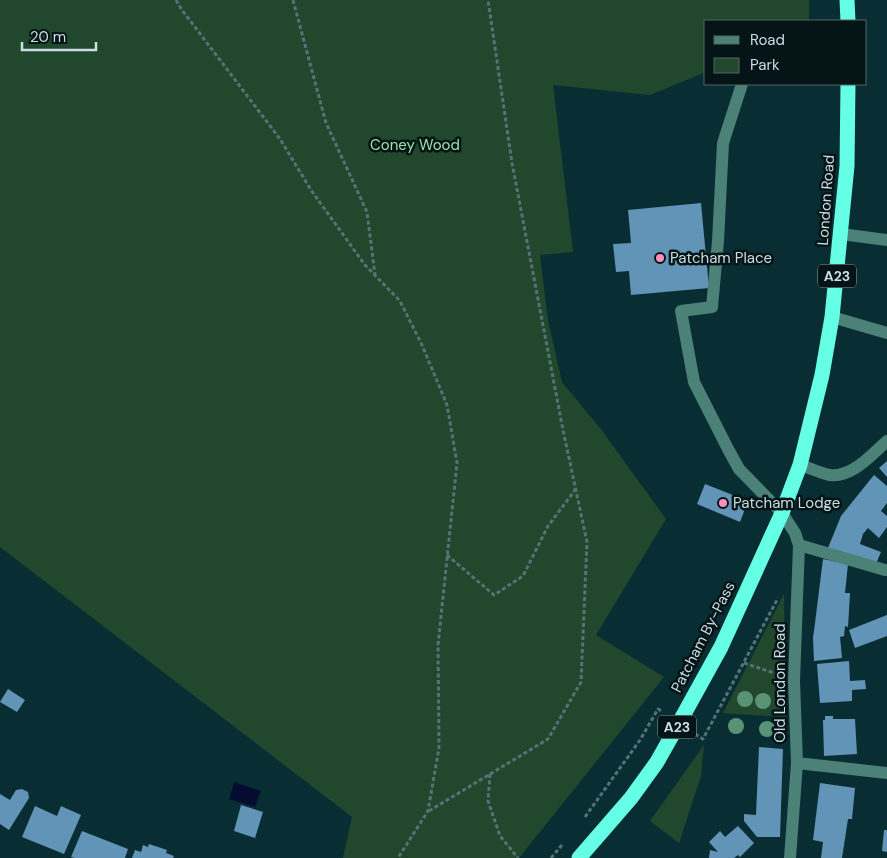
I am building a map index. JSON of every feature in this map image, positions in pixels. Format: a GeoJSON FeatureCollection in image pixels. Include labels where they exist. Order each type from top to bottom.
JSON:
{"type":"FeatureCollection","features":[{"type":"Feature","properties":{"kind":"highway"},"geometry":{"type":"LineString","coordinates":[[847,0],[848,20]]}},
{"type":"Feature","properties":{"kind":"highway","name":"London Road"},"geometry":{"type":"LineString","coordinates":[[800,465],[822,375],[832,317],[847,166],[848,85]]}},
{"type":"Feature","properties":{"kind":"highway","name":"Patcham By-Pass"},"geometry":{"type":"LineString","coordinates":[[579,858],[631,798],[657,762],[679,723],[720,647],[782,513],[800,465]]}},
{"type":"Feature","properties":{"kind":"street","name":"Old London Road"},"geometry":{"type":"LineString","coordinates":[[742,85],[723,143],[718,241],[712,306],[681,311],[694,382],[719,432],[739,469],[782,513],[795,533],[799,544],[794,681],[797,763],[790,858]]}},
{"type":"Feature","properties":{"kind":"street"},"geometry":{"type":"LineString","coordinates":[[841,234],[887,240]]}},
{"type":"Feature","properties":{"kind":"street"},"geometry":{"type":"LineString","coordinates":[[832,317],[887,333]]}},
{"type":"Feature","properties":{"kind":"street"},"geometry":{"type":"LineString","coordinates":[[800,465],[829,475],[845,474],[858,466],[887,441]]}},
{"type":"Feature","properties":{"kind":"street"},"geometry":{"type":"LineString","coordinates":[[799,544],[884,570]]}},
{"type":"Feature","properties":{"kind":"street"},"geometry":{"type":"LineString","coordinates":[[797,763],[887,774]]}},
{"type":"Feature","properties":{"kind":"path"},"geometry":{"type":"LineString","coordinates":[[176,0],[280,140],[311,190],[364,264],[400,301],[422,345],[447,405],[457,463],[438,645],[439,748],[428,811],[398,858]]}},
{"type":"Feature","properties":{"kind":"path"},"geometry":{"type":"LineString","coordinates":[[293,0],[326,123],[367,212],[376,276]]}},
{"type":"Feature","properties":{"kind":"path"},"geometry":{"type":"LineString","coordinates":[[428,811],[548,739],[581,682],[587,542],[512,163],[488,0]]}},
{"type":"Feature","properties":{"kind":"path"},"geometry":{"type":"LineString","coordinates":[[447,555],[494,595],[524,576],[548,526],[576,489]]}},
{"type":"Feature","properties":{"kind":"path"},"geometry":{"type":"LineString","coordinates":[[698,736],[703,739],[782,590],[798,576]]}},
{"type":"Feature","properties":{"kind":"path"},"geometry":{"type":"LineString","coordinates":[[744,663],[794,681]]}},
{"type":"Feature","properties":{"kind":"path"},"geometry":{"type":"LineString","coordinates":[[581,823],[640,740],[658,709],[664,713]]}},
{"type":"Feature","properties":{"kind":"path"},"geometry":{"type":"LineString","coordinates":[[490,774],[488,801],[500,836],[518,858]]}},
{"type":"Feature","properties":{"kind":"path"},"geometry":{"type":"LineString","coordinates":[[551,858],[563,844]]}},
{"type":"Feature","properties":{"kind":"green space","name":"Coney Wood"},"geometry":{"type":"Polygon","coordinates":[[[0,0],[809,0],[809,20],[704,20],[704,73],[650,95],[553,85],[573,252],[540,255],[548,320],[562,382],[600,428],[666,519],[596,635],[664,677],[519,858],[343,858],[352,817],[0,547],[0,0]]]}},
{"type":"Feature","properties":{"kind":"green space"},"geometry":{"type":"Polygon","coordinates":[[[784,594],[786,717],[722,713],[723,713],[784,594]]]}},
{"type":"Feature","properties":{"kind":"green space"},"geometry":{"type":"Polygon","coordinates":[[[704,745],[701,776],[679,843],[650,821],[704,745]]]}},
{"type":"Feature","properties":{"kind":"water"},"geometry":{"type":"Polygon","coordinates":[[[234,782],[261,791],[255,807],[229,799],[234,782]]]}},
{"type":"Feature","properties":{"kind":"building","name":"Patcham Place"},"geometry":{"type":"Polygon","coordinates":[[[701,203],[709,288],[631,295],[629,271],[616,272],[613,244],[631,243],[628,210],[701,203]]]}},
{"type":"Feature","properties":{"kind":"building"},"geometry":{"type":"Polygon","coordinates":[[[887,461],[887,477],[879,468],[887,461]]]}},
{"type":"Feature","properties":{"kind":"building"},"geometry":{"type":"Polygon","coordinates":[[[874,475],[887,486],[887,503],[881,511],[887,516],[887,527],[879,538],[868,528],[863,534],[860,544],[881,552],[875,566],[828,548],[841,516],[874,475]]]}},
{"type":"Feature","properties":{"kind":"building","name":"Patcham Lodge"},"geometry":{"type":"Polygon","coordinates":[[[705,484],[748,501],[740,522],[697,504],[705,484]]]}},
{"type":"Feature","properties":{"kind":"building"},"geometry":{"type":"Polygon","coordinates":[[[823,559],[848,564],[845,593],[850,593],[848,627],[845,626],[844,636],[840,637],[842,658],[814,661],[813,638],[823,559]]]}},
{"type":"Feature","properties":{"kind":"building"},"geometry":{"type":"Polygon","coordinates":[[[887,615],[887,636],[855,648],[849,630],[887,615]]]}},
{"type":"Feature","properties":{"kind":"building"},"geometry":{"type":"Polygon","coordinates":[[[849,661],[850,681],[865,680],[866,689],[852,690],[852,701],[820,703],[817,664],[849,661]]]}},
{"type":"Feature","properties":{"kind":"building"},"geometry":{"type":"Polygon","coordinates":[[[8,689],[25,700],[17,712],[0,702],[8,689]]]}},
{"type":"Feature","properties":{"kind":"building"},"geometry":{"type":"Polygon","coordinates":[[[825,716],[833,716],[833,719],[855,719],[857,754],[824,756],[823,720],[825,720],[825,716]]]}},
{"type":"Feature","properties":{"kind":"building"},"geometry":{"type":"Polygon","coordinates":[[[759,747],[783,749],[780,837],[757,837],[744,821],[744,814],[756,815],[759,747]]]}},
{"type":"Feature","properties":{"kind":"building"},"geometry":{"type":"Polygon","coordinates":[[[820,783],[855,788],[852,819],[848,819],[842,858],[821,858],[823,842],[813,840],[820,783]]]}},
{"type":"Feature","properties":{"kind":"building"},"geometry":{"type":"Polygon","coordinates":[[[22,789],[28,792],[29,798],[9,830],[0,824],[0,794],[10,800],[16,790],[22,789]]]}},
{"type":"Feature","properties":{"kind":"building"},"geometry":{"type":"Polygon","coordinates":[[[241,805],[263,812],[255,838],[234,831],[241,805]]]}},
{"type":"Feature","properties":{"kind":"building"},"geometry":{"type":"Polygon","coordinates":[[[35,806],[57,816],[61,806],[81,815],[64,854],[22,837],[35,806]]]}},
{"type":"Feature","properties":{"kind":"building"},"geometry":{"type":"Polygon","coordinates":[[[738,826],[754,843],[740,857],[738,855],[734,858],[709,858],[710,850],[718,852],[709,842],[720,831],[725,837],[738,826]]]}},
{"type":"Feature","properties":{"kind":"building"},"geometry":{"type":"Polygon","coordinates":[[[884,830],[887,830],[887,852],[882,851],[884,830]]]}},
{"type":"Feature","properties":{"kind":"building"},"geometry":{"type":"Polygon","coordinates":[[[82,831],[128,849],[125,858],[71,857],[82,831]]]}},
{"type":"Feature","properties":{"kind":"building"},"geometry":{"type":"Polygon","coordinates":[[[149,844],[167,850],[166,853],[174,856],[173,858],[132,858],[135,850],[141,852],[143,845],[148,847],[149,844]]]}},
{"type":"Feature","properties":{"kind":"place","name":"Patcham Place"},"geometry":{"type":"Point","coordinates":[660,258]}},
{"type":"Feature","properties":{"kind":"place","name":"Patcham Lodge"},"geometry":{"type":"Point","coordinates":[723,503]}}]}
